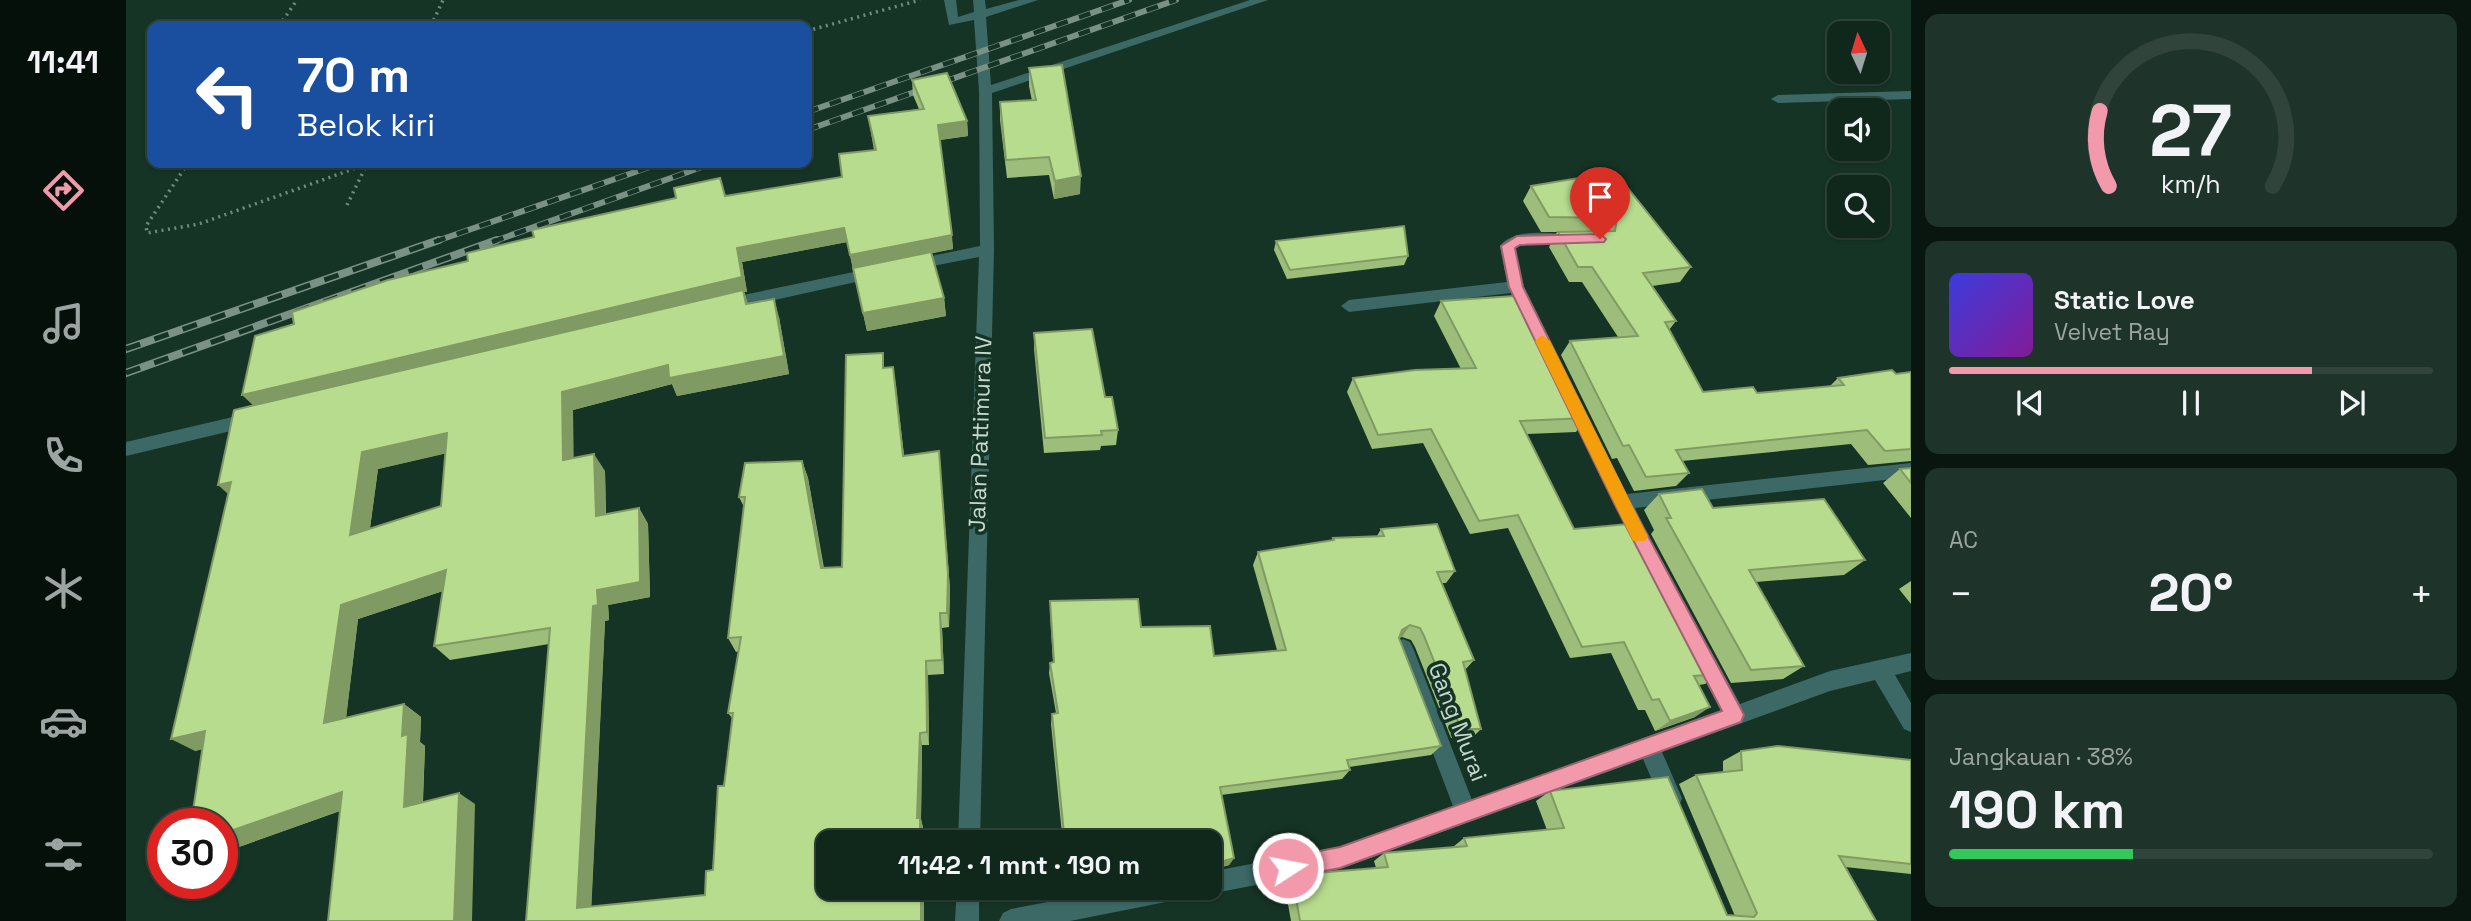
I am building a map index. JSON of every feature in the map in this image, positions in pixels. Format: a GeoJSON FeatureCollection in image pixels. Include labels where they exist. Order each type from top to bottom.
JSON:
{"type":"FeatureCollection","features":[{"type":"Feature","properties":{"kind":"street"},"geometry":{"type":"LineString","coordinates":[[950,0],[953,22],[979,22],[1032,0]]}},
{"type":"Feature","properties":{"kind":"street","name":"Jalan Pattimura IV"},"geometry":{"type":"LineString","coordinates":[[969,830],[987,250],[985,91],[979,0]]}},
{"type":"Feature","properties":{"kind":"street"},"geometry":{"type":"LineString","coordinates":[[985,91],[1262,0]]}},
{"type":"Feature","properties":{"kind":"street"},"geometry":{"type":"LineString","coordinates":[[1778,99],[1911,94]]}},
{"type":"Feature","properties":{"kind":"street"},"geometry":{"type":"LineString","coordinates":[[1586,239],[1517,240],[1507,246],[1516,287],[1621,502],[1653,561]]}},
{"type":"Feature","properties":{"kind":"street"},"geometry":{"type":"LineString","coordinates":[[707,308],[987,250]]}},
{"type":"Feature","properties":{"kind":"street"},"geometry":{"type":"LineString","coordinates":[[1349,306],[1516,287]]}},
{"type":"Feature","properties":{"kind":"street"},"geometry":{"type":"LineString","coordinates":[[126,449],[275,414]]}},
{"type":"Feature","properties":{"kind":"street"},"geometry":{"type":"LineString","coordinates":[[1621,502],[1911,470]]}},
{"type":"Feature","properties":{"kind":"street"},"geometry":{"type":"LineString","coordinates":[[1697,644],[1735,715]]}},
{"type":"Feature","properties":{"kind":"street","name":"Gang Murai"},"geometry":{"type":"LineString","coordinates":[[1404,649],[1466,813]]}},
{"type":"Feature","properties":{"kind":"street"},"geometry":{"type":"LineString","coordinates":[[1222,881],[1340,858],[1830,681],[1911,662]]}},
{"type":"Feature","properties":{"kind":"street"},"geometry":{"type":"LineString","coordinates":[[1880,669],[1911,722]]}},
{"type":"Feature","properties":{"kind":"street"},"geometry":{"type":"LineString","coordinates":[[1649,747],[1680,821]]}},
{"type":"Feature","properties":{"kind":"street"},"geometry":{"type":"LineString","coordinates":[[967,921],[968,900]]}},
{"type":"Feature","properties":{"kind":"street"},"geometry":{"type":"LineString","coordinates":[[1012,921],[1119,900]]}},
{"type":"Feature","properties":{"kind":"path"},"geometry":{"type":"LineString","coordinates":[[282,21],[297,0]]}},
{"type":"Feature","properties":{"kind":"path"},"geometry":{"type":"LineString","coordinates":[[433,21],[443,0]]}},
{"type":"Feature","properties":{"kind":"path"},"geometry":{"type":"LineString","coordinates":[[812,30],[920,0]]}},
{"type":"Feature","properties":{"kind":"path"},"geometry":{"type":"LineString","coordinates":[[185,168],[146,226],[147,233],[199,223],[354,168]]}},
{"type":"Feature","properties":{"kind":"path"},"geometry":{"type":"LineString","coordinates":[[347,205],[366,168]]}},
{"type":"Feature","properties":{"kind":"building"},"geometry":{"type":"Polygon","coordinates":[[[1062,65],[1081,176],[1055,181],[1049,157],[1006,160],[1000,102],[1036,100],[1029,68],[1062,65]]]}},
{"type":"Feature","properties":{"kind":"building"},"geometry":{"type":"Polygon","coordinates":[[[947,73],[967,121],[938,125],[952,235],[850,255],[844,228],[737,248],[742,277],[242,395],[255,336],[294,324],[292,312],[388,280],[468,261],[467,253],[534,237],[532,230],[676,198],[674,188],[720,178],[725,196],[842,177],[839,154],[876,150],[868,116],[924,109],[912,80],[947,73]]]}},
{"type":"Feature","properties":{"kind":"building"},"geometry":{"type":"Polygon","coordinates":[[[1615,172],[1691,267],[1643,273],[1676,321],[1665,322],[1703,392],[1753,387],[1757,393],[1844,385],[1838,378],[1892,370],[1896,374],[1911,372],[1911,449],[1885,451],[1867,430],[1676,450],[1689,473],[1646,477],[1629,445],[1623,446],[1570,341],[1638,336],[1592,267],[1578,267],[1558,232],[1615,231],[1617,218],[1549,217],[1531,186],[1615,172]]]}},
{"type":"Feature","properties":{"kind":"building"},"geometry":{"type":"Polygon","coordinates":[[[1404,226],[1408,256],[1290,270],[1276,241],[1404,226]]]}},
{"type":"Feature","properties":{"kind":"building"},"geometry":{"type":"Polygon","coordinates":[[[931,252],[944,298],[863,313],[853,268],[931,252]]]}},
{"type":"Feature","properties":{"kind":"building"},"geometry":{"type":"Polygon","coordinates":[[[743,290],[746,304],[774,299],[784,356],[669,378],[668,365],[562,392],[563,460],[594,454],[596,516],[639,508],[640,582],[597,590],[598,605],[593,606],[577,908],[705,895],[706,871],[713,870],[718,786],[724,786],[733,713],[728,713],[741,637],[728,638],[745,497],[739,497],[745,463],[802,461],[821,568],[842,567],[846,355],[883,353],[883,368],[893,367],[903,456],[939,451],[948,574],[947,613],[940,613],[942,660],[926,661],[927,732],[920,733],[917,818],[920,818],[920,830],[816,830],[816,900],[921,900],[921,921],[526,921],[550,628],[434,646],[446,570],[341,605],[324,723],[404,704],[402,736],[408,734],[404,807],[459,793],[454,921],[328,921],[342,792],[238,828],[238,808],[193,808],[205,731],[171,739],[231,482],[218,485],[234,410],[743,290]],[[447,433],[362,452],[350,535],[441,506],[447,433]]]}},
{"type":"Feature","properties":{"kind":"building"},"geometry":{"type":"Polygon","coordinates":[[[1514,296],[1540,343],[1549,343],[1586,418],[1520,421],[1574,529],[1639,523],[1720,674],[1694,676],[1710,707],[1670,721],[1659,699],[1652,700],[1624,642],[1582,647],[1518,515],[1479,521],[1431,429],[1378,435],[1353,378],[1415,370],[1476,368],[1441,301],[1514,296]]]}},
{"type":"Feature","properties":{"kind":"building"},"geometry":{"type":"Polygon","coordinates":[[[1092,329],[1105,397],[1112,397],[1118,430],[1101,431],[1102,435],[1045,438],[1034,333],[1092,329]]]}},
{"type":"Feature","properties":{"kind":"building"},"geometry":{"type":"Polygon","coordinates":[[[1911,468],[1911,483],[1900,469],[1911,468]]]}},
{"type":"Feature","properties":{"kind":"building"},"geometry":{"type":"Polygon","coordinates":[[[1702,489],[1713,508],[1824,499],[1865,560],[1749,570],[1804,666],[1751,670],[1666,518],[1671,518],[1659,494],[1702,489]]]}},
{"type":"Feature","properties":{"kind":"building"},"geometry":{"type":"Polygon","coordinates":[[[1437,524],[1455,571],[1437,572],[1474,660],[1463,662],[1481,729],[1461,729],[1424,636],[1420,628],[1410,625],[1402,630],[1399,638],[1441,746],[1347,760],[1350,770],[1220,787],[1234,858],[1222,862],[1222,830],[1064,830],[1052,714],[1058,713],[1050,663],[1054,662],[1050,601],[1138,599],[1141,627],[1210,626],[1214,656],[1286,650],[1258,552],[1334,540],[1333,538],[1384,536],[1381,529],[1437,524]]]}},
{"type":"Feature","properties":{"kind":"building"},"geometry":{"type":"Polygon","coordinates":[[[1778,746],[1911,760],[1911,864],[1839,856],[1876,921],[1300,921],[1292,875],[1388,867],[1384,853],[1467,846],[1464,838],[1564,828],[1550,791],[1668,777],[1727,915],[1754,917],[1757,913],[1696,775],[1742,770],[1741,751],[1778,746]]]}},
{"type":"Feature","properties":{"kind":"railway"},"geometry":{"type":"LineString","coordinates":[[812,110],[1129,0]]}},
{"type":"Feature","properties":{"kind":"railway"},"geometry":{"type":"LineString","coordinates":[[812,128],[1176,0]]}},
{"type":"Feature","properties":{"kind":"railway"},"geometry":{"type":"LineString","coordinates":[[434,242],[647,168]]}},
{"type":"Feature","properties":{"kind":"railway"},"geometry":{"type":"LineString","coordinates":[[492,242],[699,168]]}},
{"type":"Feature","properties":{"kind":"railway"},"geometry":{"type":"LineString","coordinates":[[126,349],[439,240]]}},
{"type":"Feature","properties":{"kind":"railway"},"geometry":{"type":"LineString","coordinates":[[126,373],[497,240]]}},
{"type":"Feature","properties":{"kind":"slow traffic"},"geometry":{"type":"LineString","coordinates":[[1542,341],[1639,536]]}},
{"type":"Feature","properties":{"kind":"route"},"geometry":{"type":"LineString","coordinates":[[1288,868],[1340,858],[1735,715],[1621,502],[1516,287],[1508,258],[1507,246],[1517,240],[1600,239]]}}]}
